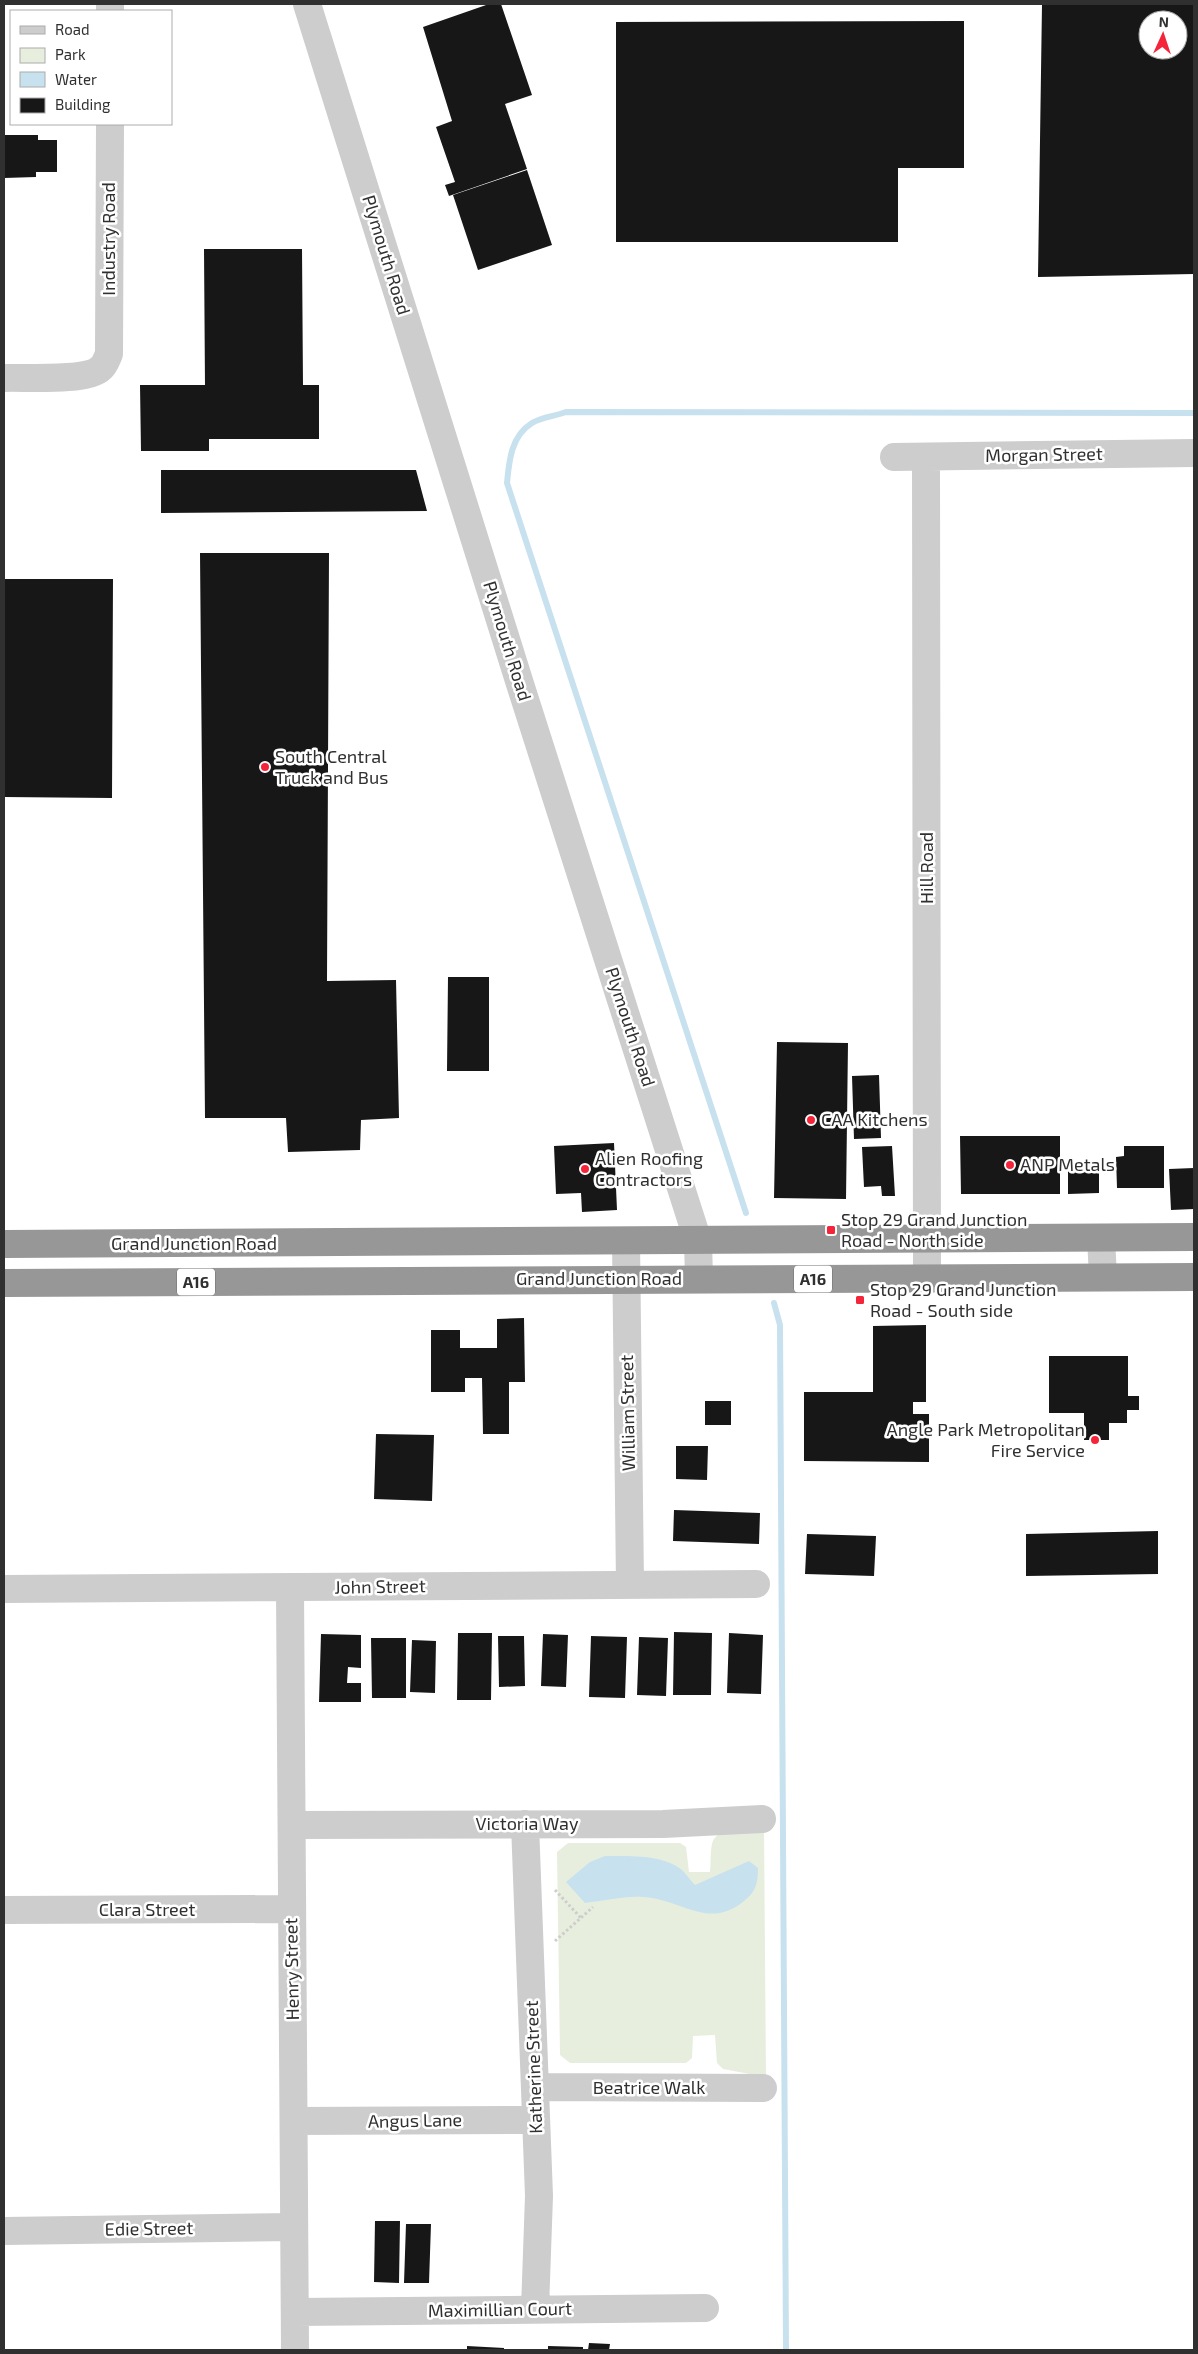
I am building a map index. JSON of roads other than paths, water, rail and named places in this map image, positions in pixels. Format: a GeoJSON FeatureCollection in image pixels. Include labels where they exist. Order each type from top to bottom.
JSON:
{"type":"FeatureCollection","features":[{"type":"Feature","properties":{"kind":"highway","name":"Grand Junction Road"},"geometry":{"type":"LineString","coordinates":[[4,1244],[1194,1238]]}},
{"type":"Feature","properties":{"kind":"highway"},"geometry":{"type":"LineString","coordinates":[[388,1243],[388,1281]]}},
{"type":"Feature","properties":{"kind":"highway","name":"Grand Junction Road"},"geometry":{"type":"LineString","coordinates":[[4,1283],[1194,1278]]}},
{"type":"Feature","properties":{"kind":"street","name":"Plymouth Road"},"geometry":{"type":"LineString","coordinates":[[307,4],[520,684],[698,1241],[699,1279]]}},
{"type":"Feature","properties":{"kind":"street","name":"Industry Road"},"geometry":{"type":"LineString","coordinates":[[4,378],[72,377],[90,374],[102,368],[109,354],[110,125]]}},
{"type":"Feature","properties":{"kind":"street","name":"Morgan Street"},"geometry":{"type":"LineString","coordinates":[[894,457],[1194,453]]}},
{"type":"Feature","properties":{"kind":"street","name":"Hill Road"},"geometry":{"type":"LineString","coordinates":[[926,457],[927,1280]]}},
{"type":"Feature","properties":{"kind":"street"},"geometry":{"type":"LineString","coordinates":[[1101,1238],[1104,1277]]}},
{"type":"Feature","properties":{"kind":"street","name":"William Street"},"geometry":{"type":"LineString","coordinates":[[626,1241],[630,1585]]}},
{"type":"Feature","properties":{"kind":"street","name":"John Street"},"geometry":{"type":"LineString","coordinates":[[4,1589],[756,1584]]}},
{"type":"Feature","properties":{"kind":"street","name":"Henry Street"},"geometry":{"type":"LineString","coordinates":[[290,1588],[295,2350]]}},
{"type":"Feature","properties":{"kind":"street","name":"Victoria Way"},"geometry":{"type":"LineString","coordinates":[[292,1825],[663,1824],[762,1819]]}},
{"type":"Feature","properties":{"kind":"street","name":"Katherine Street"},"geometry":{"type":"LineString","coordinates":[[526,1824],[539,2196],[536,2310]]}},
{"type":"Feature","properties":{"kind":"street","name":"Clara Street"},"geometry":{"type":"LineString","coordinates":[[4,1910],[291,1909]]}},
{"type":"Feature","properties":{"kind":"street","name":"Beatrice Walk"},"geometry":{"type":"LineString","coordinates":[[536,2086],[763,2088]]}},
{"type":"Feature","properties":{"kind":"street","name":"Angus Lane"},"geometry":{"type":"LineString","coordinates":[[294,2121],[536,2120]]}},
{"type":"Feature","properties":{"kind":"street","name":"Edie Street"},"geometry":{"type":"LineString","coordinates":[[4,2231],[294,2228]]}},
{"type":"Feature","properties":{"kind":"street","name":"Maximillian Court"},"geometry":{"type":"LineString","coordinates":[[295,2312],[705,2308]]}},
{"type":"Feature","properties":{"kind":"water"},"geometry":{"type":"Polygon","coordinates":[[[605,1856],[645,1857],[665,1861],[682,1870],[695,1885],[749,1861],[758,1868],[756,1886],[744,1901],[731,1909],[718,1913],[694,1911],[669,1902],[642,1897],[585,1903],[566,1882],[590,1862],[605,1856]]]}},
{"type":"Feature","properties":{"kind":"waterway"},"geometry":{"type":"LineString","coordinates":[[746,1213],[507,483],[510,458],[515,442],[525,428],[532,423],[566,412],[1194,413]]}},
{"type":"Feature","properties":{"kind":"waterway"},"geometry":{"type":"LineString","coordinates":[[774,1303],[780,1325],[786,2350]]}},
{"type":"Feature","properties":{"kind":"place","name":"South Central Truck and Bus"},"geometry":{"type":"Point","coordinates":[265,767]}},
{"type":"Feature","properties":{"kind":"place","name":"CAA Kitchens"},"geometry":{"type":"Point","coordinates":[811,1120]}},
{"type":"Feature","properties":{"kind":"place","name":"ANP Metals"},"geometry":{"type":"Point","coordinates":[1010,1165]}},
{"type":"Feature","properties":{"kind":"place","name":"Alien Roofing Contractors"},"geometry":{"type":"Point","coordinates":[585,1169]}},
{"type":"Feature","properties":{"kind":"place","name":"Stop 29 Grand Junction Road - North side"},"geometry":{"type":"Point","coordinates":[831,1230]}},
{"type":"Feature","properties":{"kind":"place","name":"Stop 29 Grand Junction Road - South side"},"geometry":{"type":"Point","coordinates":[860,1300]}},
{"type":"Feature","properties":{"kind":"place","name":"Angle Park Metropolitan Fire Service"},"geometry":{"type":"Point","coordinates":[1095,1440]}}]}
